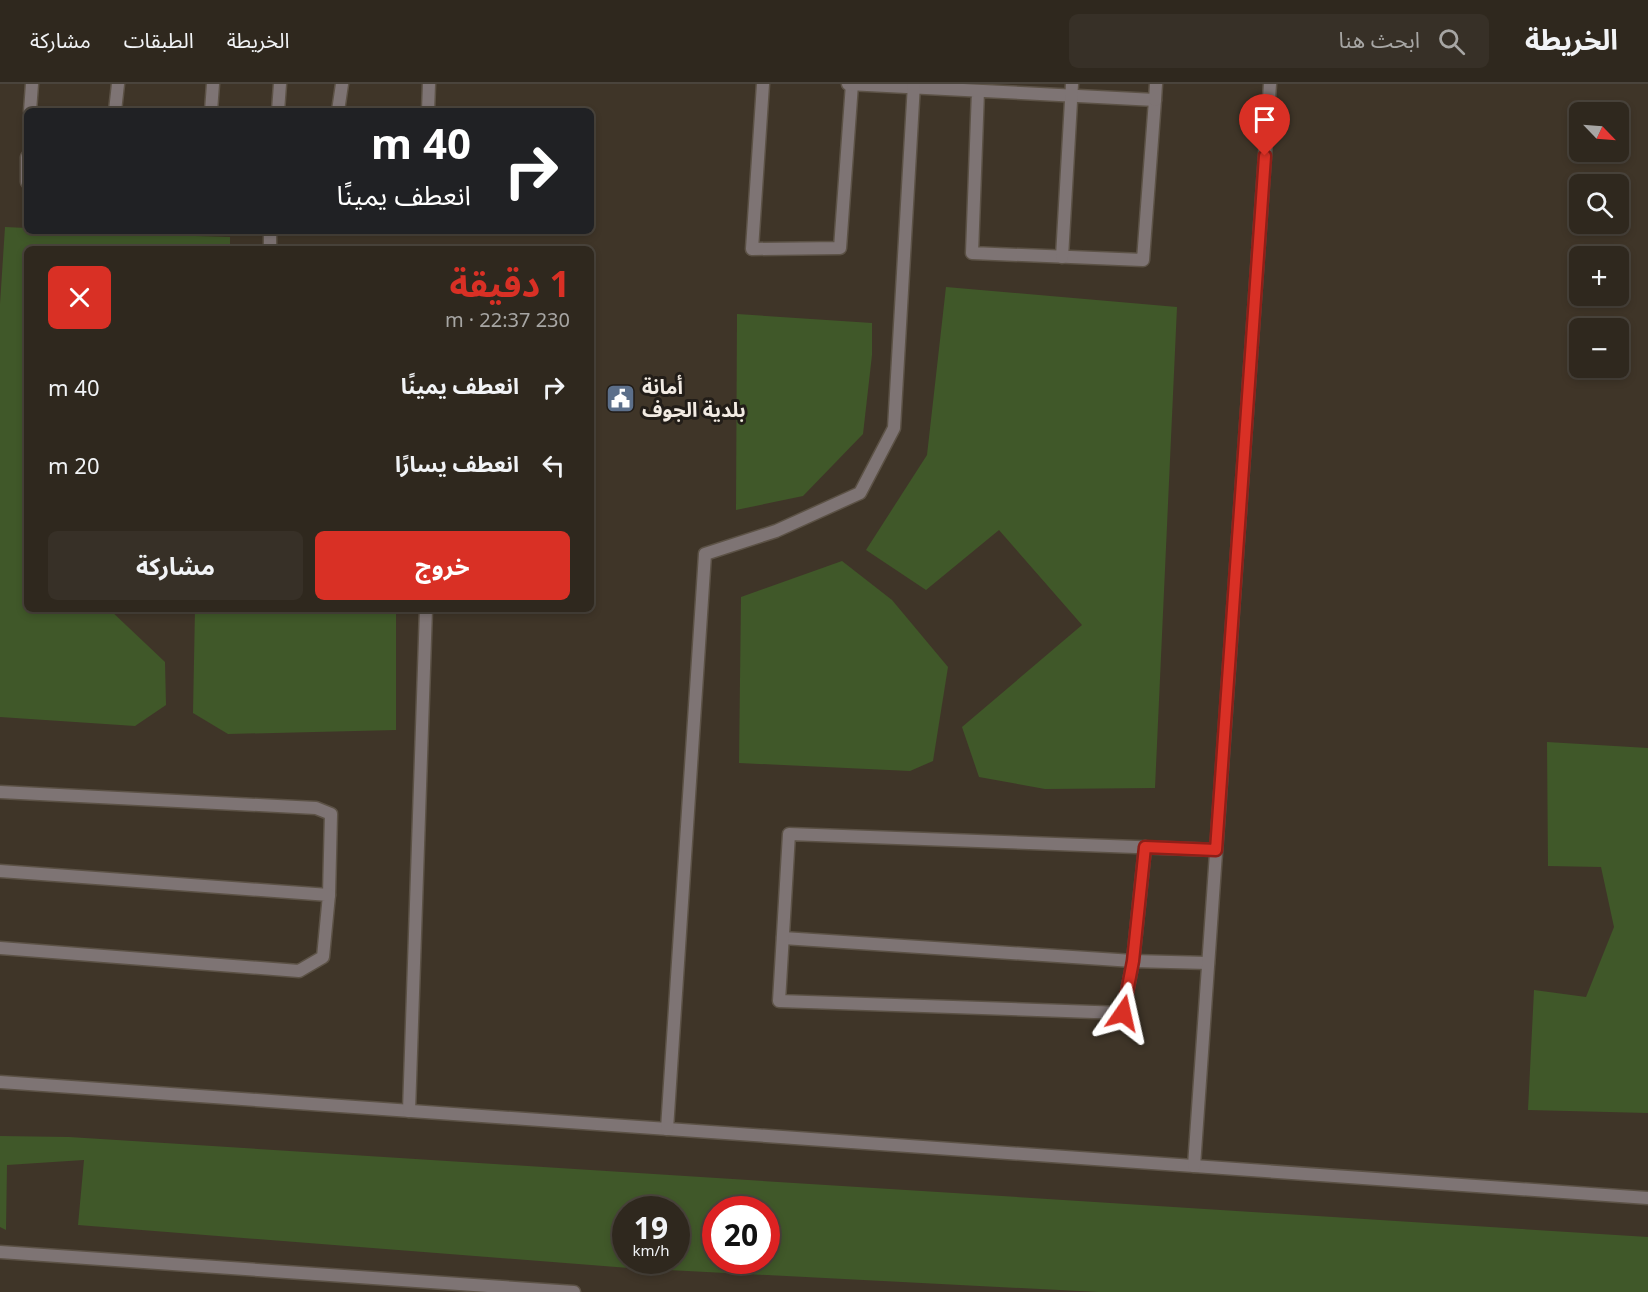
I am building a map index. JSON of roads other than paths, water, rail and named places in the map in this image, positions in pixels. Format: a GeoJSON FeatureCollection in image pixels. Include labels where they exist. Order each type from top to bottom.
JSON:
{"type":"FeatureCollection","features":[{"type":"Feature","properties":{"kind":"street"},"geometry":{"type":"LineString","coordinates":[[30,108],[32,84]]}},
{"type":"Feature","properties":{"kind":"street"},"geometry":{"type":"LineString","coordinates":[[115,108],[118,84]]}},
{"type":"Feature","properties":{"kind":"street"},"geometry":{"type":"LineString","coordinates":[[211,108],[213,84]]}},
{"type":"Feature","properties":{"kind":"street"},"geometry":{"type":"LineString","coordinates":[[278,108],[280,84]]}},
{"type":"Feature","properties":{"kind":"street"},"geometry":{"type":"LineString","coordinates":[[338,108],[342,84]]}},
{"type":"Feature","properties":{"kind":"street"},"geometry":{"type":"LineString","coordinates":[[428,108],[429,84]]}},
{"type":"Feature","properties":{"kind":"street"},"geometry":{"type":"LineString","coordinates":[[764,84],[752,249],[840,248],[851,84],[978,91],[1071,90],[1155,100]]}},
{"type":"Feature","properties":{"kind":"street"},"geometry":{"type":"LineString","coordinates":[[978,91],[972,253],[1143,260],[1156,84]]}},
{"type":"Feature","properties":{"kind":"street"},"geometry":{"type":"LineString","coordinates":[[1194,1166],[1270,84]]}},
{"type":"Feature","properties":{"kind":"street"},"geometry":{"type":"LineString","coordinates":[[667,1129],[705,554],[776,531],[860,493],[894,428],[914,86]]}},
{"type":"Feature","properties":{"kind":"street"},"geometry":{"type":"LineString","coordinates":[[1062,257],[1071,90]]}},
{"type":"Feature","properties":{"kind":"street"},"geometry":{"type":"LineString","coordinates":[[409,1111],[426,612]]}},
{"type":"Feature","properties":{"kind":"street"},"geometry":{"type":"LineString","coordinates":[[0,792],[315,808],[331,814],[329,895],[323,957],[299,971],[0,948]]}},
{"type":"Feature","properties":{"kind":"street"},"geometry":{"type":"LineString","coordinates":[[1145,847],[1133,961],[1123,1013],[779,1001],[789,834],[1145,847],[1216,850]]}},
{"type":"Feature","properties":{"kind":"street"},"geometry":{"type":"LineString","coordinates":[[0,871],[329,895]]}},
{"type":"Feature","properties":{"kind":"street"},"geometry":{"type":"LineString","coordinates":[[783,938],[1133,961],[1208,963]]}},
{"type":"Feature","properties":{"kind":"street"},"geometry":{"type":"LineString","coordinates":[[0,1082],[1648,1198]]}},
{"type":"Feature","properties":{"kind":"street"},"geometry":{"type":"LineString","coordinates":[[0,1252],[574,1292]]}},
{"type":"Feature","properties":{"kind":"place","name":"أمانة بلدية الجوف"},"geometry":{"type":"Point","coordinates":[621,398]}}]}
